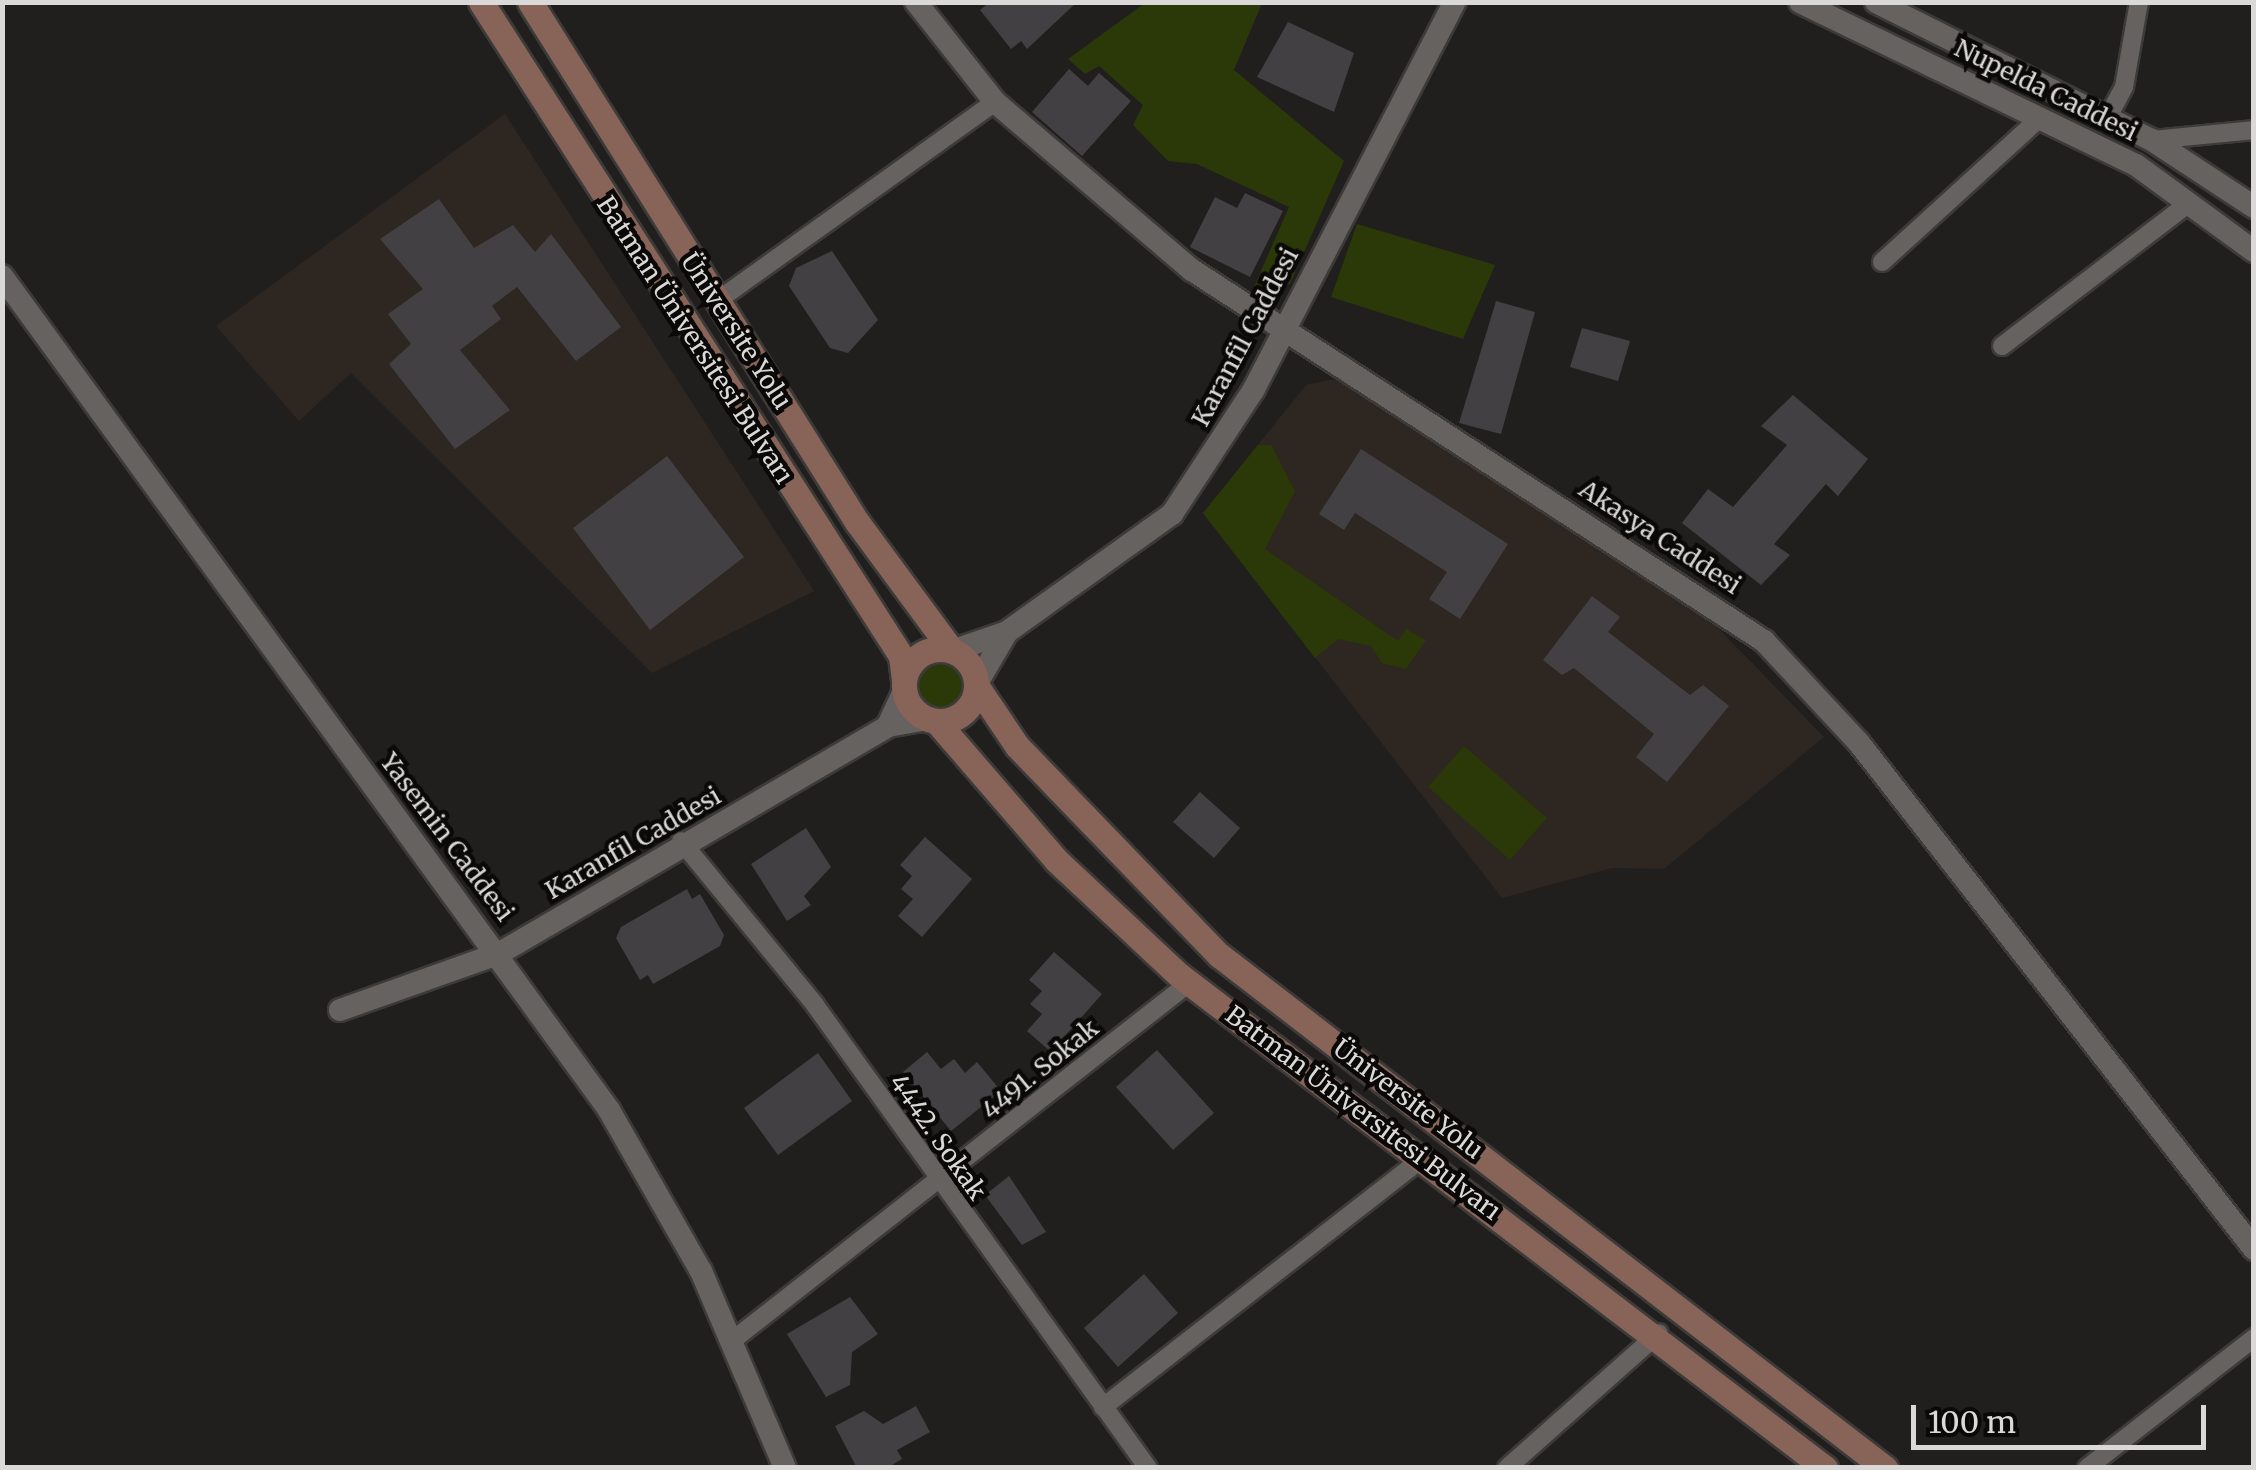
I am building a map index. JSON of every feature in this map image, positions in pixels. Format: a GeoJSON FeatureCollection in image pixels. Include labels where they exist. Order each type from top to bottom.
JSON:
{"type":"FeatureCollection","features":[{"type":"Feature","properties":{"kind":"main road","name":"Batman Üniversitesi Bulvarı"},"geometry":{"type":"LineString","coordinates":[[481,2],[901,656],[904,685]]}},
{"type":"Feature","properties":{"kind":"main road","name":"Üniversite Yolu"},"geometry":{"type":"LineString","coordinates":[[530,2],[717,301],[952,651]]}},
{"type":"Feature","properties":{"kind":"main road"},"geometry":{"type":"LineString","coordinates":[[952,651],[976,684],[969,707],[932,720],[904,685],[926,652],[952,651]]}},
{"type":"Feature","properties":{"kind":"main road","name":"Üniversite Yolu"},"geometry":{"type":"LineString","coordinates":[[976,684],[1029,759],[1218,955],[1885,1468]]}},
{"type":"Feature","properties":{"kind":"main road","name":"Batman Üniversitesi Bulvarı"},"geometry":{"type":"LineString","coordinates":[[932,720],[1056,860],[1189,983],[1659,1333],[1825,1468]]}},
{"type":"Feature","properties":{"kind":"street","name":"Akasya Caddesi"},"geometry":{"type":"LineString","coordinates":[[916,2],[995,102],[1178,259],[1764,641],[1859,744],[2254,1248]]}},
{"type":"Feature","properties":{"kind":"street","name":"Karanfil Caddesi"},"geometry":{"type":"LineString","coordinates":[[1007,632],[1172,514],[1282,329],[1455,2]]}},
{"type":"Feature","properties":{"kind":"street","name":"Nupelda Caddesi"},"geometry":{"type":"LineString","coordinates":[[1800,2],[2041,117],[2188,203],[2254,251]]}},
{"type":"Feature","properties":{"kind":"street","name":"Nupelda Caddesi"},"geometry":{"type":"LineString","coordinates":[[1876,2],[2152,140],[2254,207]]}},
{"type":"Feature","properties":{"kind":"street"},"geometry":{"type":"LineString","coordinates":[[2108,117],[2124,88],[2139,2]]}},
{"type":"Feature","properties":{"kind":"street"},"geometry":{"type":"LineString","coordinates":[[717,301],[995,102]]}},
{"type":"Feature","properties":{"kind":"street"},"geometry":{"type":"LineString","coordinates":[[1882,262],[2041,117]]}},
{"type":"Feature","properties":{"kind":"street"},"geometry":{"type":"LineString","coordinates":[[2152,140],[2254,130]]}},
{"type":"Feature","properties":{"kind":"street"},"geometry":{"type":"LineString","coordinates":[[2002,346],[2188,203]]}},
{"type":"Feature","properties":{"kind":"street","name":"Yasemin Caddesi"},"geometry":{"type":"LineString","coordinates":[[2,276],[500,953],[609,1110],[733,1340],[786,1468]]}},
{"type":"Feature","properties":{"kind":"street"},"geometry":{"type":"LineString","coordinates":[[952,651],[1007,632]]}},
{"type":"Feature","properties":{"kind":"street"},"geometry":{"type":"LineString","coordinates":[[976,684],[1007,632]]}},
{"type":"Feature","properties":{"kind":"street"},"geometry":{"type":"LineString","coordinates":[[904,685],[888,726],[932,720]]}},
{"type":"Feature","properties":{"kind":"street","name":"Karanfil Caddesi"},"geometry":{"type":"LineString","coordinates":[[340,1010],[500,953],[681,841],[808,780],[888,726]]}},
{"type":"Feature","properties":{"kind":"street","name":"4442. Sokak"},"geometry":{"type":"LineString","coordinates":[[681,841],[815,1005],[940,1184],[1148,1468]]}},
{"type":"Feature","properties":{"kind":"street","name":"4491. Sokak"},"geometry":{"type":"LineString","coordinates":[[733,1340],[940,1184],[1189,983]]}},
{"type":"Feature","properties":{"kind":"street"},"geometry":{"type":"LineString","coordinates":[[1103,1408],[1423,1158]]}},
{"type":"Feature","properties":{"kind":"street"},"geometry":{"type":"LineString","coordinates":[[1508,1468],[1659,1333]]}},
{"type":"Feature","properties":{"kind":"street"},"geometry":{"type":"LineString","coordinates":[[2087,1468],[2254,1338]]}},
{"type":"Feature","properties":{"kind":"shaded area"},"geometry":{"type":"Polygon","coordinates":[[[505,114],[814,591],[652,673],[351,373],[299,421],[216,326],[505,114]]]}},
{"type":"Feature","properties":{"kind":"shaded area"},"geometry":{"type":"Polygon","coordinates":[[[1340,378],[1717,627],[1824,737],[1664,869],[1612,868],[1502,898],[1203,513],[1306,385],[1340,378]]]}},
{"type":"Feature","properties":{"kind":"green space"},"geometry":{"type":"Polygon","coordinates":[[[1145,3],[1262,3],[1234,70],[1344,161],[1290,284],[1254,287],[1289,207],[1197,164],[1168,161],[1133,125],[1143,105],[1099,66],[1085,74],[1068,59],[1145,3]]]}},
{"type":"Feature","properties":{"kind":"green space"},"geometry":{"type":"Polygon","coordinates":[[[1357,224],[1495,265],[1463,339],[1331,297],[1357,224]]]}},
{"type":"Feature","properties":{"kind":"green space"},"geometry":{"type":"Polygon","coordinates":[[[1258,445],[1271,445],[1295,491],[1265,549],[1398,641],[1406,629],[1426,640],[1406,669],[1382,663],[1371,646],[1338,639],[1315,658],[1203,513],[1258,445]]]}},
{"type":"Feature","properties":{"kind":"green space"},"geometry":{"type":"Polygon","coordinates":[[[940,659],[959,666],[966,685],[959,704],[940,711],[921,704],[914,685],[921,666],[940,659]]]}},
{"type":"Feature","properties":{"kind":"green space"},"geometry":{"type":"Polygon","coordinates":[[[1464,746],[1547,818],[1510,860],[1428,787],[1464,746]]]}},
{"type":"Feature","properties":{"kind":"building"},"geometry":{"type":"Polygon","coordinates":[[[990,2],[1077,2],[1027,49],[1021,41],[1011,49],[980,10],[990,2]]]}},
{"type":"Feature","properties":{"kind":"building"},"geometry":{"type":"Polygon","coordinates":[[[1288,22],[1354,53],[1334,112],[1257,77],[1288,22]]]}},
{"type":"Feature","properties":{"kind":"building"},"geometry":{"type":"Polygon","coordinates":[[[1069,69],[1088,86],[1099,73],[1131,101],[1082,156],[1032,112],[1069,69]]]}},
{"type":"Feature","properties":{"kind":"building"},"geometry":{"type":"Polygon","coordinates":[[[1245,193],[1283,211],[1250,277],[1190,247],[1215,197],[1237,208],[1245,193]]]}},
{"type":"Feature","properties":{"kind":"building"},"geometry":{"type":"Polygon","coordinates":[[[439,199],[474,248],[513,225],[535,252],[551,234],[621,327],[576,361],[517,287],[492,306],[501,319],[460,350],[510,410],[455,449],[389,364],[411,344],[388,314],[423,289],[380,239],[439,199]]]}},
{"type":"Feature","properties":{"kind":"building"},"geometry":{"type":"Polygon","coordinates":[[[832,251],[878,320],[848,353],[830,348],[789,286],[796,268],[832,251]]]}},
{"type":"Feature","properties":{"kind":"building"},"geometry":{"type":"Polygon","coordinates":[[[1496,301],[1535,312],[1501,434],[1459,423],[1496,301]]]}},
{"type":"Feature","properties":{"kind":"building"},"geometry":{"type":"Polygon","coordinates":[[[1582,328],[1630,341],[1618,381],[1570,367],[1582,328]]]}},
{"type":"Feature","properties":{"kind":"building"},"geometry":{"type":"Polygon","coordinates":[[[1793,395],[1868,459],[1838,496],[1826,484],[1774,544],[1790,555],[1761,585],[1682,523],[1708,489],[1733,507],[1787,445],[1761,426],[1793,395]]]}},
{"type":"Feature","properties":{"kind":"building"},"geometry":{"type":"Polygon","coordinates":[[[1361,449],[1508,544],[1460,619],[1429,599],[1447,572],[1355,513],[1344,530],[1319,514],[1361,449]]]}},
{"type":"Feature","properties":{"kind":"building"},"geometry":{"type":"Polygon","coordinates":[[[667,456],[744,557],[650,630],[573,528],[667,456]]]}},
{"type":"Feature","properties":{"kind":"building"},"geometry":{"type":"Polygon","coordinates":[[[1592,596],[1620,617],[1608,632],[1690,695],[1703,685],[1729,706],[1667,782],[1636,757],[1654,734],[1574,668],[1562,675],[1543,660],[1592,596]]]}},
{"type":"Feature","properties":{"kind":"building"},"geometry":{"type":"Polygon","coordinates":[[[1200,792],[1240,828],[1214,858],[1173,822],[1200,792]]]}},
{"type":"Feature","properties":{"kind":"building"},"geometry":{"type":"Polygon","coordinates":[[[806,828],[831,867],[804,896],[811,905],[787,921],[751,864],[806,828]]]}},
{"type":"Feature","properties":{"kind":"building"},"geometry":{"type":"Polygon","coordinates":[[[925,837],[972,879],[922,937],[898,916],[913,899],[901,889],[912,876],[900,865],[925,837]]]}},
{"type":"Feature","properties":{"kind":"building"},"geometry":{"type":"Polygon","coordinates":[[[687,889],[692,899],[700,894],[724,935],[720,946],[653,984],[648,975],[640,980],[616,938],[621,927],[687,889]]]}},
{"type":"Feature","properties":{"kind":"building"},"geometry":{"type":"Polygon","coordinates":[[[1054,952],[1102,994],[1051,1052],[1027,1031],[1042,1014],[1030,1004],[1042,991],[1029,980],[1054,952]]]}},
{"type":"Feature","properties":{"kind":"building"},"geometry":{"type":"Polygon","coordinates":[[[1157,1050],[1214,1113],[1173,1150],[1116,1087],[1157,1050]]]}},
{"type":"Feature","properties":{"kind":"building"},"geometry":{"type":"Polygon","coordinates":[[[927,1052],[941,1069],[954,1059],[965,1073],[977,1062],[1001,1091],[951,1131],[903,1072],[927,1052]]]}},
{"type":"Feature","properties":{"kind":"building"},"geometry":{"type":"Polygon","coordinates":[[[818,1053],[852,1101],[778,1155],[744,1108],[818,1053]]]}},
{"type":"Feature","properties":{"kind":"building"},"geometry":{"type":"Polygon","coordinates":[[[1009,1176],[1046,1232],[1022,1245],[985,1195],[1009,1176]]]}},
{"type":"Feature","properties":{"kind":"building"},"geometry":{"type":"Polygon","coordinates":[[[1144,1274],[1178,1313],[1118,1367],[1084,1328],[1144,1274]]]}},
{"type":"Feature","properties":{"kind":"building"},"geometry":{"type":"Polygon","coordinates":[[[850,1297],[878,1334],[852,1352],[850,1385],[826,1397],[787,1334],[850,1297]]]}},
{"type":"Feature","properties":{"kind":"building"},"geometry":{"type":"Polygon","coordinates":[[[916,1406],[930,1432],[897,1450],[902,1459],[887,1468],[857,1468],[835,1426],[864,1411],[883,1424],[916,1406]]]}}]}
